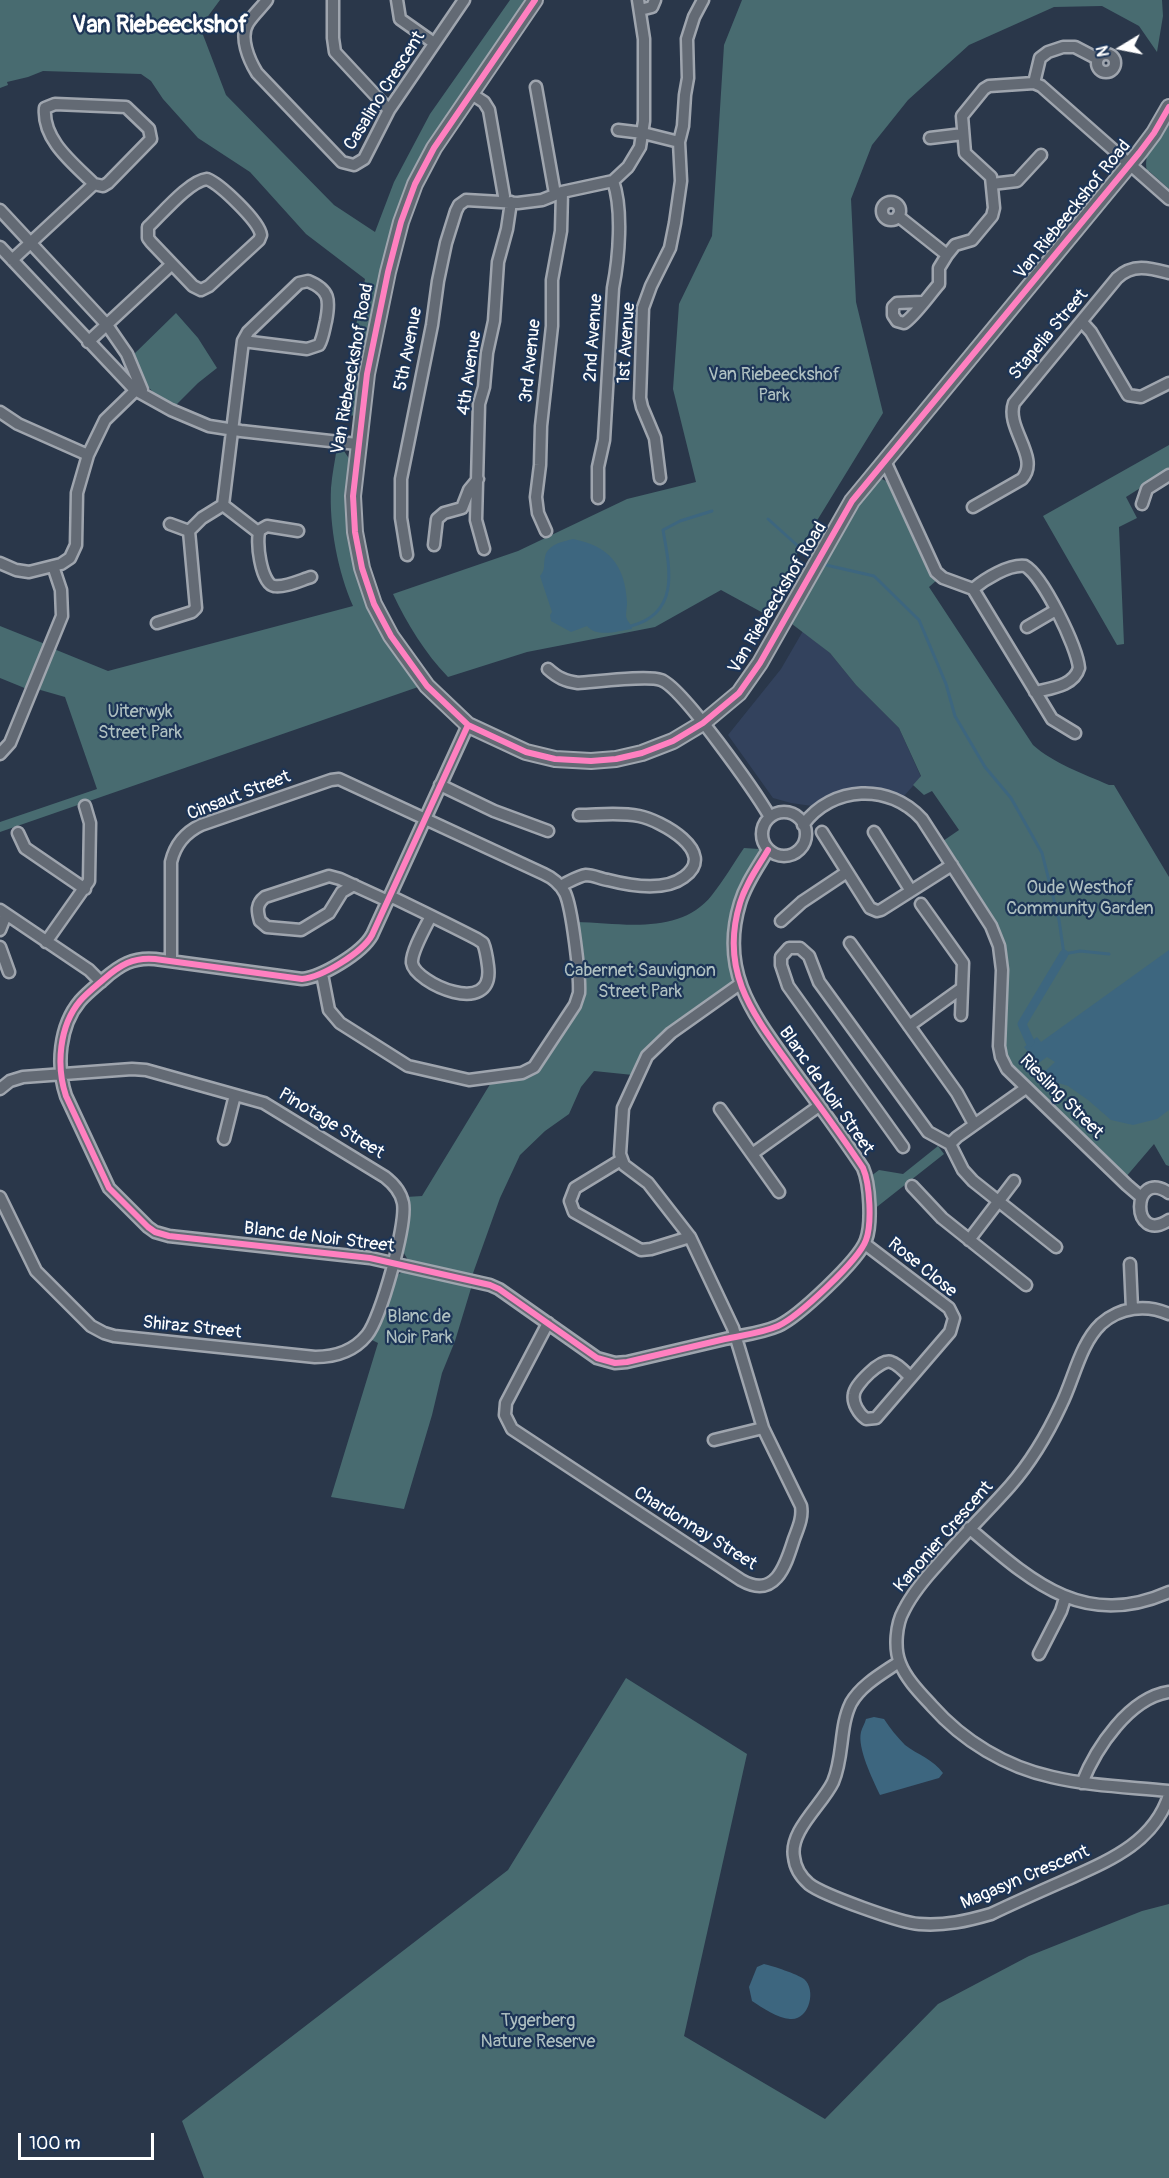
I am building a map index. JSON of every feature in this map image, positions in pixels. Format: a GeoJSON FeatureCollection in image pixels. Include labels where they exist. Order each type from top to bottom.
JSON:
{"type":"FeatureCollection","features":[{"type":"Feature","properties":{"kind":"street","name":"Casalino Crescent"},"geometry":{"type":"LineString","coordinates":[[267,0],[245,29],[245,41],[253,67],[342,162],[354,165],[362,162],[389,110],[464,0]]}},
{"type":"Feature","properties":{"kind":"street"},"geometry":{"type":"LineString","coordinates":[[333,0],[335,52],[389,110]]}},
{"type":"Feature","properties":{"kind":"street"},"geometry":{"type":"LineString","coordinates":[[397,0],[400,19],[434,43]]}},
{"type":"Feature","properties":{"kind":"street","name":"Van Riebeeckshof Road"},"geometry":{"type":"LineString","coordinates":[[535,0],[434,148],[415,184],[401,222],[367,374],[357,444],[353,495],[355,532],[362,568],[374,604],[391,636],[427,686],[468,725],[526,752],[555,759],[591,761],[616,759],[642,753],[673,741],[703,723],[739,693],[760,663],[852,501],[1130,165],[1154,133],[1169,107]]}},
{"type":"Feature","properties":{"kind":"street"},"geometry":{"type":"LineString","coordinates":[[470,93],[484,102],[489,110],[507,199],[537,201],[558,193],[613,181],[628,167],[640,147],[643,133],[645,81],[644,39],[639,5],[652,6],[655,0]]}},
{"type":"Feature","properties":{"kind":"street","name":"1st Avenue"},"geometry":{"type":"LineString","coordinates":[[660,478],[655,438],[640,398],[643,308],[670,248],[681,181],[679,142],[688,78],[687,39],[694,18],[704,0]]}},
{"type":"Feature","properties":{"kind":"street"},"geometry":{"type":"LineString","coordinates":[[1034,82],[1040,58],[1048,52],[1063,47],[1075,47],[1098,59]]}},
{"type":"Feature","properties":{"kind":"street"},"geometry":{"type":"LineString","coordinates":[[922,302],[939,284],[939,268],[947,255],[956,245],[972,240],[992,216],[994,208],[991,177],[965,153],[962,116],[989,86],[1034,82],[1057,99],[1169,199]]}},
{"type":"Feature","properties":{"kind":"street","name":"3rd Avenue"},"geometry":{"type":"LineString","coordinates":[[536,87],[558,193],[561,231],[552,280],[552,326],[536,497],[536,506],[546,531]]}},
{"type":"Feature","properties":{"kind":"street"},"geometry":{"type":"LineString","coordinates":[[50,105],[123,106],[129,108],[150,132],[149,143],[108,183],[103,186],[94,184],[58,146],[51,135],[45,117],[45,108],[50,105]]}},
{"type":"Feature","properties":{"kind":"street"},"geometry":{"type":"LineString","coordinates":[[618,130],[643,133],[679,142]]}},
{"type":"Feature","properties":{"kind":"street"},"geometry":{"type":"LineString","coordinates":[[930,138],[963,134]]}},
{"type":"Feature","properties":{"kind":"street"},"geometry":{"type":"LineString","coordinates":[[992,184],[1017,181],[1041,154]]}},
{"type":"Feature","properties":{"kind":"street"},"geometry":{"type":"LineString","coordinates":[[207,179],[216,183],[256,222],[260,231],[259,240],[205,289],[197,289],[172,264],[148,238],[148,227],[190,187],[201,180],[207,179]]}},
{"type":"Feature","properties":{"kind":"street","name":"2nd Avenue"},"geometry":{"type":"LineString","coordinates":[[598,498],[598,467],[603,440],[613,288],[618,264],[617,217],[613,181]]}},
{"type":"Feature","properties":{"kind":"street"},"geometry":{"type":"LineString","coordinates":[[12,260],[94,184]]}},
{"type":"Feature","properties":{"kind":"street","name":"5th Avenue"},"geometry":{"type":"LineString","coordinates":[[407,555],[401,518],[401,479],[446,243],[456,211],[462,202],[471,199],[507,199]]}},
{"type":"Feature","properties":{"kind":"street","name":"4th Avenue"},"geometry":{"type":"LineString","coordinates":[[484,549],[476,520],[479,404],[484,387],[487,353],[494,321],[498,262],[507,229],[507,199]]}},
{"type":"Feature","properties":{"kind":"street"},"geometry":{"type":"LineString","coordinates":[[0,210],[107,325],[127,354],[140,390]]}},
{"type":"Feature","properties":{"kind":"street"},"geometry":{"type":"LineString","coordinates":[[898,216],[947,255]]}},
{"type":"Feature","properties":{"kind":"street"},"geometry":{"type":"LineString","coordinates":[[0,247],[88,342],[140,390],[162,406],[194,421],[233,430],[357,444]]}},
{"type":"Feature","properties":{"kind":"street"},"geometry":{"type":"LineString","coordinates":[[88,342],[172,264]]}},
{"type":"Feature","properties":{"kind":"street","name":"Stapelia Street"},"geometry":{"type":"LineString","coordinates":[[973,507],[1022,479],[1028,469],[1025,447],[1012,417],[1014,403],[1117,279],[1136,268],[1169,273]]}},
{"type":"Feature","properties":{"kind":"street"},"geometry":{"type":"LineString","coordinates":[[223,505],[243,341],[249,332],[302,282],[313,283],[324,291],[328,298],[329,304],[322,339],[316,347],[307,349],[243,341]]}},
{"type":"Feature","properties":{"kind":"street"},"geometry":{"type":"LineString","coordinates":[[1082,322],[1091,332],[1128,395],[1141,397],[1169,383]]}},
{"type":"Feature","properties":{"kind":"street"},"geometry":{"type":"LineString","coordinates":[[0,563],[22,571],[66,562],[75,550],[77,493],[88,455],[105,420],[140,390]]}},
{"type":"Feature","properties":{"kind":"street"},"geometry":{"type":"LineString","coordinates":[[0,412],[18,424],[88,455]]}},
{"type":"Feature","properties":{"kind":"street"},"geometry":{"type":"LineString","coordinates":[[885,461],[936,572],[943,578],[973,589],[1054,722],[1075,733]]}},
{"type":"Feature","properties":{"kind":"street"},"geometry":{"type":"LineString","coordinates":[[1142,504],[1147,489],[1169,475]]}},
{"type":"Feature","properties":{"kind":"street"},"geometry":{"type":"LineString","coordinates":[[434,544],[437,519],[444,513],[462,508],[469,490],[478,479]]}},
{"type":"Feature","properties":{"kind":"street"},"geometry":{"type":"LineString","coordinates":[[189,531],[202,518],[223,505]]}},
{"type":"Feature","properties":{"kind":"street"},"geometry":{"type":"LineString","coordinates":[[223,505],[258,532]]}},
{"type":"Feature","properties":{"kind":"street"},"geometry":{"type":"LineString","coordinates":[[170,524],[189,531]]}},
{"type":"Feature","properties":{"kind":"street"},"geometry":{"type":"LineString","coordinates":[[298,531],[267,526],[258,532],[264,578],[268,584],[277,586],[311,577]]}},
{"type":"Feature","properties":{"kind":"street"},"geometry":{"type":"LineString","coordinates":[[157,623],[192,612],[196,608],[189,531]]}},
{"type":"Feature","properties":{"kind":"street"},"geometry":{"type":"LineString","coordinates":[[0,754],[62,616],[62,590],[53,566]]}},
{"type":"Feature","properties":{"kind":"street"},"geometry":{"type":"LineString","coordinates":[[973,589],[981,582],[1015,566],[1025,566],[1034,573],[1067,629],[1078,662],[1078,672],[1068,683],[1035,692]]}},
{"type":"Feature","properties":{"kind":"street"},"geometry":{"type":"LineString","coordinates":[[1027,627],[1056,610]]}},
{"type":"Feature","properties":{"kind":"street"},"geometry":{"type":"LineString","coordinates":[[548,669],[566,682],[660,680],[666,682],[703,723],[770,817]]}},
{"type":"Feature","properties":{"kind":"street","name":"Blanc de Noir Street"},"geometry":{"type":"LineString","coordinates":[[468,725],[372,935],[365,945],[322,974],[308,978],[171,961],[141,958],[131,960],[119,967],[78,1004],[67,1026],[62,1044],[63,1088],[109,1188],[141,1222],[155,1232],[169,1236],[346,1254],[490,1285],[597,1358],[615,1363],[773,1328],[794,1317],[857,1255],[865,1244],[868,1227],[868,1187],[865,1174],[755,1017],[740,984],[734,950],[737,916],[749,882],[768,850]]}},
{"type":"Feature","properties":{"kind":"street","name":"Cinsaut Street"},"geometry":{"type":"LineString","coordinates":[[171,961],[171,862],[180,841],[195,828],[335,779],[347,782],[549,876],[560,886]]}},
{"type":"Feature","properties":{"kind":"street"},"geometry":{"type":"LineString","coordinates":[[440,785],[494,811],[548,831]]}},
{"type":"Feature","properties":{"kind":"street","name":"Riesling Street"},"geometry":{"type":"LineString","coordinates":[[803,825],[816,811],[839,797],[857,793],[885,796],[904,804],[917,813],[991,926],[999,946],[1002,962],[1000,1052],[1007,1069],[1141,1197]]}},
{"type":"Feature","properties":{"kind":"street"},"geometry":{"type":"LineString","coordinates":[[46,942],[89,881],[90,823],[85,806]]}},
{"type":"Feature","properties":{"kind":"street"},"geometry":{"type":"LineString","coordinates":[[788,813],[795,815],[803,825],[805,841],[794,854],[783,856],[768,850],[763,841],[762,830],[770,817],[788,813]]}},
{"type":"Feature","properties":{"kind":"street"},"geometry":{"type":"LineString","coordinates":[[322,974],[329,1010],[334,1017],[408,1066],[469,1080],[529,1070],[540,1062],[575,1005],[579,993],[569,907],[560,886],[585,875],[627,885],[671,883],[692,870],[695,860],[689,844],[682,837],[649,819],[628,814],[579,815]]}},
{"type":"Feature","properties":{"kind":"street"},"geometry":{"type":"LineString","coordinates":[[822,832],[870,908],[874,910],[881,910],[952,865]]}},
{"type":"Feature","properties":{"kind":"street"},"geometry":{"type":"LineString","coordinates":[[874,832],[911,891]]}},
{"type":"Feature","properties":{"kind":"street"},"geometry":{"type":"LineString","coordinates":[[18,833],[26,848],[85,889]]}},
{"type":"Feature","properties":{"kind":"street"},"geometry":{"type":"LineString","coordinates":[[781,921],[802,902],[847,872]]}},
{"type":"Feature","properties":{"kind":"street"},"geometry":{"type":"LineString","coordinates":[[354,885],[342,892],[329,913],[304,929],[297,931],[267,927],[260,921],[257,907],[265,897],[329,876],[354,885],[389,898],[431,916],[483,944],[489,973],[486,984],[480,990],[467,994],[447,990],[437,986],[414,968],[413,956],[431,916]]}},
{"type":"Feature","properties":{"kind":"street"},"geometry":{"type":"LineString","coordinates":[[921,904],[961,960],[963,969],[961,1015]]}},
{"type":"Feature","properties":{"kind":"street"},"geometry":{"type":"LineString","coordinates":[[0,930],[3,912],[89,970],[101,982]]}},
{"type":"Feature","properties":{"kind":"street"},"geometry":{"type":"LineString","coordinates":[[850,943],[957,1094],[974,1124]]}},
{"type":"Feature","properties":{"kind":"street"},"geometry":{"type":"LineString","coordinates":[[0,947],[9,972]]}},
{"type":"Feature","properties":{"kind":"street"},"geometry":{"type":"LineString","coordinates":[[903,1148],[788,986],[781,963],[781,957],[786,950],[796,947],[807,953],[819,982],[928,1132],[950,1144],[968,1176],[1056,1247]]}},
{"type":"Feature","properties":{"kind":"street"},"geometry":{"type":"LineString","coordinates":[[690,1237],[641,1250],[574,1212],[570,1201],[575,1188],[621,1160],[619,1146],[623,1108],[647,1056],[671,1033],[740,984]]}},
{"type":"Feature","properties":{"kind":"street"},"geometry":{"type":"LineString","coordinates":[[909,1026],[962,988]]}},
{"type":"Feature","properties":{"kind":"street","name":"Pinotage Street"},"geometry":{"type":"LineString","coordinates":[[62,1074],[139,1068],[271,1107],[385,1177],[394,1186],[401,1196],[404,1210],[393,1263]]}},
{"type":"Feature","properties":{"kind":"street"},"geometry":{"type":"LineString","coordinates":[[2,1087],[23,1077],[62,1074]]}},
{"type":"Feature","properties":{"kind":"street"},"geometry":{"type":"LineString","coordinates":[[950,1144],[974,1124],[1026,1088]]}},
{"type":"Feature","properties":{"kind":"street"},"geometry":{"type":"LineString","coordinates":[[224,1139],[236,1095]]}},
{"type":"Feature","properties":{"kind":"street"},"geometry":{"type":"LineString","coordinates":[[752,1154],[819,1106]]}},
{"type":"Feature","properties":{"kind":"street"},"geometry":{"type":"LineString","coordinates":[[720,1110],[779,1192]]}},
{"type":"Feature","properties":{"kind":"street","name":"Chardonnay Street"},"geometry":{"type":"LineString","coordinates":[[548,1323],[506,1403],[506,1420],[512,1430],[741,1581],[755,1586],[771,1582],[783,1571],[802,1515],[801,1506],[763,1428],[736,1337],[690,1237],[648,1183],[624,1166],[621,1160]]}},
{"type":"Feature","properties":{"kind":"street"},"geometry":{"type":"LineString","coordinates":[[969,1240],[1014,1181]]}},
{"type":"Feature","properties":{"kind":"street"},"geometry":{"type":"LineString","coordinates":[[912,1186],[942,1218],[1026,1285]]}},
{"type":"Feature","properties":{"kind":"street"},"geometry":{"type":"LineString","coordinates":[[1168,1224],[1156,1225],[1143,1219],[1139,1206],[1145,1192],[1156,1188],[1169,1193]]}},
{"type":"Feature","properties":{"kind":"street","name":"Shiraz Street"},"geometry":{"type":"LineString","coordinates":[[0,1197],[36,1271],[91,1326],[109,1335],[315,1358],[332,1356],[357,1345],[373,1326],[393,1263]]}},
{"type":"Feature","properties":{"kind":"street","name":"Rose Close"},"geometry":{"type":"LineString","coordinates":[[865,1244],[949,1308],[954,1318],[950,1332],[876,1418],[866,1419],[860,1415],[855,1403],[856,1387],[878,1365],[883,1362],[892,1362],[910,1377]]}},
{"type":"Feature","properties":{"kind":"street"},"geometry":{"type":"LineString","coordinates":[[1130,1264],[1132,1309],[1154,1309],[1169,1314]]}},
{"type":"Feature","properties":{"kind":"street","name":"Kanonier Crescent"},"geometry":{"type":"LineString","coordinates":[[899,1662],[897,1641],[902,1612],[921,1583],[1011,1484],[1043,1438],[1061,1405],[1091,1336],[1113,1316],[1132,1309]]}},
{"type":"Feature","properties":{"kind":"street"},"geometry":{"type":"LineString","coordinates":[[714,1440],[763,1428]]}},
{"type":"Feature","properties":{"kind":"street"},"geometry":{"type":"LineString","coordinates":[[969,1528],[1015,1567],[1065,1598],[1095,1605],[1116,1606],[1136,1604],[1169,1592]]}},
{"type":"Feature","properties":{"kind":"street"},"geometry":{"type":"LineString","coordinates":[[1040,1654],[1065,1598]]}},
{"type":"Feature","properties":{"kind":"street"},"geometry":{"type":"LineString","coordinates":[[899,1662],[924,1697],[943,1718],[965,1737],[996,1756],[1051,1777],[1169,1793]]}},
{"type":"Feature","properties":{"kind":"street","name":"Magasyn Crescent"},"geometry":{"type":"LineString","coordinates":[[899,1662],[866,1686],[851,1703],[833,1782],[825,1797],[800,1830],[794,1843],[793,1855],[800,1875],[809,1884],[823,1892],[896,1919],[917,1924],[951,1924],[968,1921],[991,1914],[1120,1854],[1144,1836],[1161,1813],[1169,1793]]}},
{"type":"Feature","properties":{"kind":"street"},"geometry":{"type":"LineString","coordinates":[[1082,1783],[1099,1750],[1126,1717],[1150,1698],[1169,1692]]}},
{"type":"Feature","properties":{"kind":"shaded area"},"geometry":{"type":"Polygon","coordinates":[[[573,539],[586,542],[605,552],[619,568],[626,589],[626,616],[632,629],[602,633],[591,630],[587,626],[571,632],[551,621],[552,612],[540,576],[544,569],[545,557],[552,546],[573,539]]]}},
{"type":"Feature","properties":{"kind":"shaded area"},"geometry":{"type":"Polygon","coordinates":[[[803,631],[830,653],[856,685],[899,728],[921,777],[903,797],[883,789],[865,787],[823,798],[812,806],[773,798],[728,735],[781,669],[803,631]]]}},
{"type":"Feature","properties":{"kind":"shaded area"},"geometry":{"type":"Polygon","coordinates":[[[1169,950],[1169,1110],[1157,1119],[1133,1125],[1111,1120],[1068,1086],[1041,1075],[1055,1062],[1047,1057],[1040,1062],[1034,1059],[1024,1047],[1037,1037],[1041,1042],[1169,950]]]}},
{"type":"Feature","properties":{"kind":"shaded area"},"geometry":{"type":"Polygon","coordinates":[[[874,1717],[884,1719],[905,1745],[939,1768],[943,1773],[939,1778],[880,1795],[866,1764],[860,1739],[866,1719],[874,1717]]]}},
{"type":"Feature","properties":{"kind":"shaded area"},"geometry":{"type":"Polygon","coordinates":[[[764,1964],[796,1975],[808,1984],[809,2004],[802,2015],[790,2019],[780,2017],[752,2001],[749,1987],[757,1967],[764,1964]]]}},
{"type":"Feature","properties":{"kind":"green space"},"geometry":{"type":"Polygon","coordinates":[[[0,0],[220,0],[200,27],[226,95],[334,205],[375,232],[394,182],[430,114],[510,0],[528,0],[445,119],[411,180],[356,416],[341,414],[365,279],[306,234],[250,172],[198,138],[163,99],[151,81],[141,74],[43,71],[7,82],[8,85],[0,88],[0,0]]]}},
{"type":"Feature","properties":{"kind":"green space","name":"Van Riebeeckshof Park"},"geometry":{"type":"Polygon","coordinates":[[[742,0],[1162,0],[1163,16],[1157,52],[1139,26],[1102,6],[1054,7],[969,45],[908,100],[872,145],[851,199],[856,302],[883,413],[799,550],[765,614],[721,590],[655,627],[527,652],[448,677],[417,638],[393,594],[518,551],[627,499],[696,482],[673,389],[679,304],[712,236],[724,45],[742,0]]]}},
{"type":"Feature","properties":{"kind":"green space"},"geometry":{"type":"Polygon","coordinates":[[[1169,119],[1169,189],[1147,171],[1146,164],[1152,144],[1169,119]]]}},
{"type":"Feature","properties":{"kind":"green space"},"geometry":{"type":"Polygon","coordinates":[[[176,313],[198,338],[217,368],[174,407],[158,397],[148,386],[131,357],[176,313]]]}},
{"type":"Feature","properties":{"kind":"green space"},"geometry":{"type":"Polygon","coordinates":[[[1169,445],[1169,470],[1126,497],[1137,518],[1119,527],[1124,644],[1117,645],[1043,516],[1169,445]]]}},
{"type":"Feature","properties":{"kind":"green space","name":"Uiterwyk Street Park"},"geometry":{"type":"Polygon","coordinates":[[[337,447],[344,451],[350,460],[353,554],[421,686],[0,832],[0,822],[97,789],[65,697],[37,689],[54,649],[108,671],[353,606],[339,564],[331,518],[331,488],[337,447]]]}},
{"type":"Feature","properties":{"kind":"green space","name":"Oude Westhof Community Garden"},"geometry":{"type":"Polygon","coordinates":[[[882,479],[890,483],[937,580],[929,587],[1033,745],[1069,768],[1114,785],[1169,877],[1169,1166],[1166,1165],[1154,1144],[1125,1178],[1012,1067],[1004,1048],[1008,986],[1005,950],[995,924],[943,841],[959,830],[932,791],[924,795],[913,785],[921,776],[899,728],[856,685],[830,653],[792,624],[796,617],[794,616],[848,519],[872,486],[882,479]]]}},
{"type":"Feature","properties":{"kind":"green space"},"geometry":{"type":"Polygon","coordinates":[[[0,626],[45,644],[27,689],[0,678],[0,626]]]}},
{"type":"Feature","properties":{"kind":"green space","name":"Cabernet Sauvignon Street Park"},"geometry":{"type":"Polygon","coordinates":[[[744,848],[759,849],[758,858],[749,873],[730,962],[732,980],[728,986],[650,1043],[642,1054],[633,1075],[594,1071],[581,1087],[569,1114],[545,1131],[520,1155],[500,1198],[472,1276],[408,1260],[402,1250],[409,1215],[406,1197],[422,1196],[492,1081],[534,1073],[539,1069],[579,1007],[584,988],[584,977],[576,922],[630,925],[667,922],[684,917],[699,908],[712,895],[744,848]]]}},
{"type":"Feature","properties":{"kind":"green space"},"geometry":{"type":"Polygon","coordinates":[[[938,1146],[944,1154],[873,1210],[871,1176],[879,1170],[903,1174],[938,1146]]]}},
{"type":"Feature","properties":{"kind":"green space","name":"Blanc de Noir Park"},"geometry":{"type":"Polygon","coordinates":[[[405,1271],[472,1285],[455,1341],[442,1373],[404,1509],[331,1497],[378,1343],[370,1339],[382,1317],[395,1278],[405,1271]]]}},
{"type":"Feature","properties":{"kind":"green space","name":"Tygerberg Nature Reserve"},"geometry":{"type":"Polygon","coordinates":[[[626,1678],[747,1754],[684,2036],[825,2119],[938,2004],[1029,1956],[1142,1911],[1169,1904],[1169,2178],[204,2178],[182,2121],[508,1870],[626,1678]]]}},
{"type":"Feature","properties":{"kind":"waterway"},"geometry":{"type":"LineString","coordinates":[[631,626],[647,620],[658,611],[665,600],[669,574],[663,530],[680,521],[712,511]]}},
{"type":"Feature","properties":{"kind":"waterway"},"geometry":{"type":"LineString","coordinates":[[768,519],[809,556]]}},
{"type":"Feature","properties":{"kind":"waterway"},"geometry":{"type":"LineString","coordinates":[[826,565],[874,576],[919,620],[946,684],[955,716],[985,767],[1011,798],[1042,853],[1059,920],[1064,954],[1080,951],[1109,954]]}},
{"type":"Feature","properties":{"kind":"waterway"},"geometry":{"type":"LineString","coordinates":[[1030,1042],[1022,1024],[1064,954]]}},
{"type":"Feature","properties":{"kind":"cycle path"},"geometry":{"type":"LineString","coordinates":[[535,0],[434,148],[415,184],[401,222],[367,374],[353,496],[355,532],[362,568],[374,604],[391,636],[427,686],[468,725],[526,752],[555,759],[591,761],[616,759],[642,753],[673,741],[703,723],[739,693],[760,663],[852,501],[1139,153],[1169,107]]}},
{"type":"Feature","properties":{"kind":"cycle path"},"geometry":{"type":"LineString","coordinates":[[468,725],[372,935],[351,956],[320,974],[302,979],[155,959],[140,959],[127,963],[110,974],[86,995],[73,1011],[64,1034],[60,1059],[66,1096],[109,1188],[155,1232],[169,1236],[370,1258],[490,1285],[597,1358],[615,1363],[759,1332],[787,1321],[827,1287],[861,1249],[868,1233],[869,1204],[863,1168],[764,1029],[743,991],[737,971],[734,950],[740,903],[749,882],[768,850]]}},
{"type":"Feature","properties":{"kind":"district","name":"Van Riebeeckshof"},"geometry":{"type":"Point","coordinates":[160,26]}}]}
